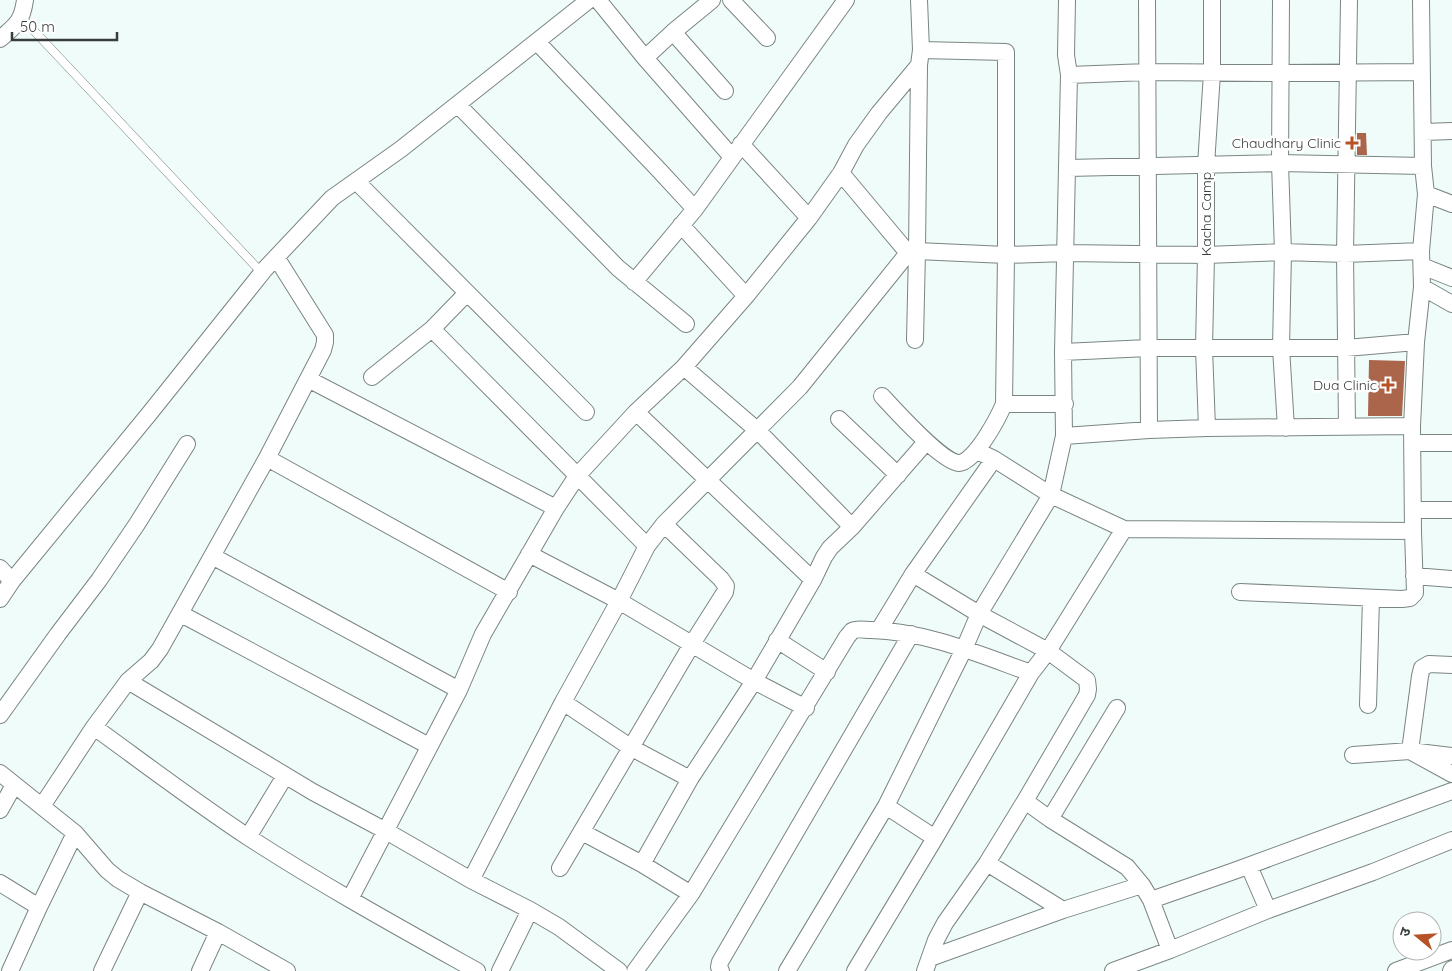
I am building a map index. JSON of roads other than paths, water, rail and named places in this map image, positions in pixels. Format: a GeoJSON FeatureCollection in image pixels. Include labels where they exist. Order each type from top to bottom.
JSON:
{"type":"FeatureCollection","features":[{"type":"Feature","properties":{"kind":"street"},"geometry":{"type":"LineString","coordinates":[[0,39],[22,18],[25,0]]}},
{"type":"Feature","properties":{"kind":"street"},"geometry":{"type":"LineString","coordinates":[[0,599],[12,581],[262,273],[332,198],[401,149],[589,0]]}},
{"type":"Feature","properties":{"kind":"street"},"geometry":{"type":"LineString","coordinates":[[598,0],[645,58],[737,150],[809,218]]}},
{"type":"Feature","properties":{"kind":"street"},"geometry":{"type":"LineString","coordinates":[[645,58],[712,0]]}},
{"type":"Feature","properties":{"kind":"street"},"geometry":{"type":"LineString","coordinates":[[731,0],[767,38]]}},
{"type":"Feature","properties":{"kind":"street"},"geometry":{"type":"LineString","coordinates":[[634,282],[695,209],[846,0]]}},
{"type":"Feature","properties":{"kind":"street"},"geometry":{"type":"LineString","coordinates":[[915,340],[913,252],[920,58],[919,0]]}},
{"type":"Feature","properties":{"kind":"street"},"geometry":{"type":"LineString","coordinates":[[787,971],[886,806],[964,649],[979,614],[1051,495],[1064,436],[1063,352],[1069,75],[1066,55],[1067,0]]}},
{"type":"Feature","properties":{"kind":"street"},"geometry":{"type":"LineString","coordinates":[[1147,0],[1149,430]]}},
{"type":"Feature","properties":{"kind":"street","name":"Kacha Camp"},"geometry":{"type":"LineString","coordinates":[[1207,428],[1204,348],[1206,165],[1212,73],[1212,0]]}},
{"type":"Feature","properties":{"kind":"street"},"geometry":{"type":"LineString","coordinates":[[1281,0],[1280,163],[1283,252],[1281,348],[1286,428]]}},
{"type":"Feature","properties":{"kind":"street"},"geometry":{"type":"LineString","coordinates":[[1347,427],[1345,254],[1349,0]]}},
{"type":"Feature","properties":{"kind":"street"},"geometry":{"type":"LineString","coordinates":[[1240,592],[1402,599],[1410,598],[1415,593],[1412,426],[1416,342],[1422,287],[1421,259],[1426,194],[1423,166],[1421,0]]}},
{"type":"Feature","properties":{"kind":"street"},"geometry":{"type":"LineString","coordinates":[[673,32],[725,91]]}},
{"type":"Feature","properties":{"kind":"street"},"geometry":{"type":"LineString","coordinates":[[537,42],[695,209]]}},
{"type":"Feature","properties":{"kind":"street"},"geometry":{"type":"LineString","coordinates":[[350,899],[459,690],[484,634],[556,508],[578,476],[636,412],[684,367],[746,296],[809,218],[841,173],[856,145],[920,58],[1006,52],[1004,404],[996,422],[977,451],[965,461],[959,463],[952,462],[926,442],[882,396]]}},
{"type":"Feature","properties":{"kind":"street"},"geometry":{"type":"LineString","coordinates":[[1069,75],[1147,72],[1421,72]]}},
{"type":"Feature","properties":{"kind":"street"},"geometry":{"type":"LineString","coordinates":[[458,105],[618,268],[686,324]]}},
{"type":"Feature","properties":{"kind":"street"},"geometry":{"type":"LineString","coordinates":[[1423,132],[1452,131]]}},
{"type":"Feature","properties":{"kind":"street"},"geometry":{"type":"LineString","coordinates":[[1068,168],[1280,163],[1347,166],[1423,166]]}},
{"type":"Feature","properties":{"kind":"street"},"geometry":{"type":"LineString","coordinates":[[841,173],[913,252],[1006,255],[1066,253],[1206,255],[1283,252],[1345,254],[1421,259],[1452,278]]}},
{"type":"Feature","properties":{"kind":"street"},"geometry":{"type":"LineString","coordinates":[[356,181],[586,412]]}},
{"type":"Feature","properties":{"kind":"street"},"geometry":{"type":"LineString","coordinates":[[1426,194],[1452,204]]}},
{"type":"Feature","properties":{"kind":"street"},"geometry":{"type":"LineString","coordinates":[[681,225],[746,296]]}},
{"type":"Feature","properties":{"kind":"street"},"geometry":{"type":"LineString","coordinates":[[471,880],[563,702],[647,546],[664,524],[800,388],[913,252]]}},
{"type":"Feature","properties":{"kind":"street"},"geometry":{"type":"LineString","coordinates":[[42,806],[94,727],[128,681],[151,661],[160,649],[267,458],[323,350],[324,335],[276,257]]}},
{"type":"Feature","properties":{"kind":"street"},"geometry":{"type":"LineString","coordinates":[[1422,287],[1452,304]]}},
{"type":"Feature","properties":{"kind":"street"},"geometry":{"type":"LineString","coordinates":[[372,377],[432,329],[467,293]]}},
{"type":"Feature","properties":{"kind":"street"},"geometry":{"type":"LineString","coordinates":[[432,329],[647,546]]}},
{"type":"Feature","properties":{"kind":"street"},"geometry":{"type":"LineString","coordinates":[[1063,352],[1148,348],[1346,348],[1416,342]]}},
{"type":"Feature","properties":{"kind":"street"},"geometry":{"type":"LineString","coordinates":[[684,367],[758,432],[852,527]]}},
{"type":"Feature","properties":{"kind":"street"},"geometry":{"type":"LineString","coordinates":[[308,379],[556,508]]}},
{"type":"Feature","properties":{"kind":"street"},"geometry":{"type":"LineString","coordinates":[[1004,404],[1065,404]]}},
{"type":"Feature","properties":{"kind":"street"},"geometry":{"type":"LineString","coordinates":[[636,412],[813,580]]}},
{"type":"Feature","properties":{"kind":"street"},"geometry":{"type":"LineString","coordinates":[[838,419],[898,475]]}},
{"type":"Feature","properties":{"kind":"street"},"geometry":{"type":"LineString","coordinates":[[1064,436],[1207,428],[1412,426]]}},
{"type":"Feature","properties":{"kind":"street"},"geometry":{"type":"LineString","coordinates":[[642,864],[690,779],[754,681],[813,580],[824,556],[852,527],[926,442]]}},
{"type":"Feature","properties":{"kind":"street"},"geometry":{"type":"LineString","coordinates":[[1413,443],[1452,443]]}},
{"type":"Feature","properties":{"kind":"street"},"geometry":{"type":"LineString","coordinates":[[0,716],[52,642],[99,580],[187,444]]}},
{"type":"Feature","properties":{"kind":"street"},"geometry":{"type":"LineString","coordinates":[[977,451],[994,459],[1051,495],[1124,529],[1413,531]]}},
{"type":"Feature","properties":{"kind":"street"},"geometry":{"type":"LineString","coordinates":[[267,458],[509,592]]}},
{"type":"Feature","properties":{"kind":"street"},"geometry":{"type":"LineString","coordinates":[[879,630],[913,574],[994,459]]}},
{"type":"Feature","properties":{"kind":"street"},"geometry":{"type":"LineString","coordinates":[[1413,510],[1452,510]]}},
{"type":"Feature","properties":{"kind":"street"},"geometry":{"type":"LineString","coordinates":[[560,868],[630,747],[725,592],[726,586],[722,579],[664,524]]}},
{"type":"Feature","properties":{"kind":"street"},"geometry":{"type":"LineString","coordinates":[[855,971],[1031,673],[1048,651],[1124,529]]}},
{"type":"Feature","properties":{"kind":"street"},"geometry":{"type":"LineString","coordinates":[[529,554],[619,600],[754,681],[806,708]]}},
{"type":"Feature","properties":{"kind":"street"},"geometry":{"type":"LineString","coordinates":[[212,556],[459,690]]}},
{"type":"Feature","properties":{"kind":"street"},"geometry":{"type":"LineString","coordinates":[[0,568],[12,581]]}},
{"type":"Feature","properties":{"kind":"street"},"geometry":{"type":"LineString","coordinates":[[913,574],[979,614],[1048,651],[1088,680],[1087,695],[987,863],[945,924],[936,940],[928,964]]}},
{"type":"Feature","properties":{"kind":"street"},"geometry":{"type":"LineString","coordinates":[[1414,576],[1452,579]]}},
{"type":"Feature","properties":{"kind":"street"},"geometry":{"type":"LineString","coordinates":[[1368,705],[1371,598]]}},
{"type":"Feature","properties":{"kind":"street"},"geometry":{"type":"LineString","coordinates":[[181,614],[429,746]]}},
{"type":"Feature","properties":{"kind":"street"},"geometry":{"type":"LineString","coordinates":[[634,971],[691,894],[852,631],[860,629],[911,634],[964,649],[1031,673]]}},
{"type":"Feature","properties":{"kind":"street"},"geometry":{"type":"LineString","coordinates":[[722,971],[719,967],[720,962],[911,634]]}},
{"type":"Feature","properties":{"kind":"street"},"geometry":{"type":"LineString","coordinates":[[777,640],[827,672]]}},
{"type":"Feature","properties":{"kind":"street"},"geometry":{"type":"LineString","coordinates":[[1410,751],[1422,668],[1429,664],[1452,665]]}},
{"type":"Feature","properties":{"kind":"street"},"geometry":{"type":"LineString","coordinates":[[128,681],[285,776],[559,927],[619,971]]}},
{"type":"Feature","properties":{"kind":"street"},"geometry":{"type":"LineString","coordinates":[[563,702],[630,747],[690,779]]}},
{"type":"Feature","properties":{"kind":"street"},"geometry":{"type":"LineString","coordinates":[[1050,818],[1117,708]]}},
{"type":"Feature","properties":{"kind":"street"},"geometry":{"type":"LineString","coordinates":[[94,727],[171,784],[248,837],[350,899],[477,971]]}},
{"type":"Feature","properties":{"kind":"street"},"geometry":{"type":"LineString","coordinates":[[1410,751],[1452,774]]}},
{"type":"Feature","properties":{"kind":"street"},"geometry":{"type":"LineString","coordinates":[[1352,755],[1410,751],[1452,756]]}},
{"type":"Feature","properties":{"kind":"street"},"geometry":{"type":"LineString","coordinates":[[0,773],[75,834],[107,870],[118,879],[287,971]]}},
{"type":"Feature","properties":{"kind":"street"},"geometry":{"type":"LineString","coordinates":[[248,837],[285,776]]}},
{"type":"Feature","properties":{"kind":"street"},"geometry":{"type":"LineString","coordinates":[[0,810],[14,785]]}},
{"type":"Feature","properties":{"kind":"street"},"geometry":{"type":"LineString","coordinates":[[1150,900],[1452,792]]}},
{"type":"Feature","properties":{"kind":"street"},"geometry":{"type":"LineString","coordinates":[[1025,801],[1128,867],[1142,885],[1150,900],[1170,950]]}},
{"type":"Feature","properties":{"kind":"street"},"geometry":{"type":"LineString","coordinates":[[886,806],[935,838]]}},
{"type":"Feature","properties":{"kind":"street"},"geometry":{"type":"LineString","coordinates":[[582,832],[642,864],[691,894]]}},
{"type":"Feature","properties":{"kind":"street"},"geometry":{"type":"LineString","coordinates":[[10,971],[75,834]]}},
{"type":"Feature","properties":{"kind":"street"},"geometry":{"type":"LineString","coordinates":[[1113,971],[1452,840]]}},
{"type":"Feature","properties":{"kind":"street"},"geometry":{"type":"LineString","coordinates":[[987,863],[1063,910]]}},
{"type":"Feature","properties":{"kind":"street"},"geometry":{"type":"LineString","coordinates":[[1249,866],[1268,910]]}},
{"type":"Feature","properties":{"kind":"street"},"geometry":{"type":"LineString","coordinates":[[0,883],[39,907]]}},
{"type":"Feature","properties":{"kind":"street"},"geometry":{"type":"LineString","coordinates":[[928,964],[1063,910],[1142,885]]}},
{"type":"Feature","properties":{"kind":"street"},"geometry":{"type":"LineString","coordinates":[[102,971],[140,892]]}},
{"type":"Feature","properties":{"kind":"street"},"geometry":{"type":"LineString","coordinates":[[500,971],[530,910]]}},
{"type":"Feature","properties":{"kind":"street"},"geometry":{"type":"LineString","coordinates":[[200,971],[218,932]]}},
{"type":"Feature","properties":{"kind":"street"},"geometry":{"type":"LineString","coordinates":[[1396,971],[1452,950]]}},
{"type":"Feature","properties":{"kind":"lane"},"geometry":{"type":"LineString","coordinates":[[22,18],[262,273]]}},
{"type":"Feature","properties":{"kind":"place","name":"Chaudhary Clinic"},"geometry":{"type":"Point","coordinates":[1352,143]}},
{"type":"Feature","properties":{"kind":"place","name":"Dua Clinic"},"geometry":{"type":"Point","coordinates":[1388,385]}}]}
